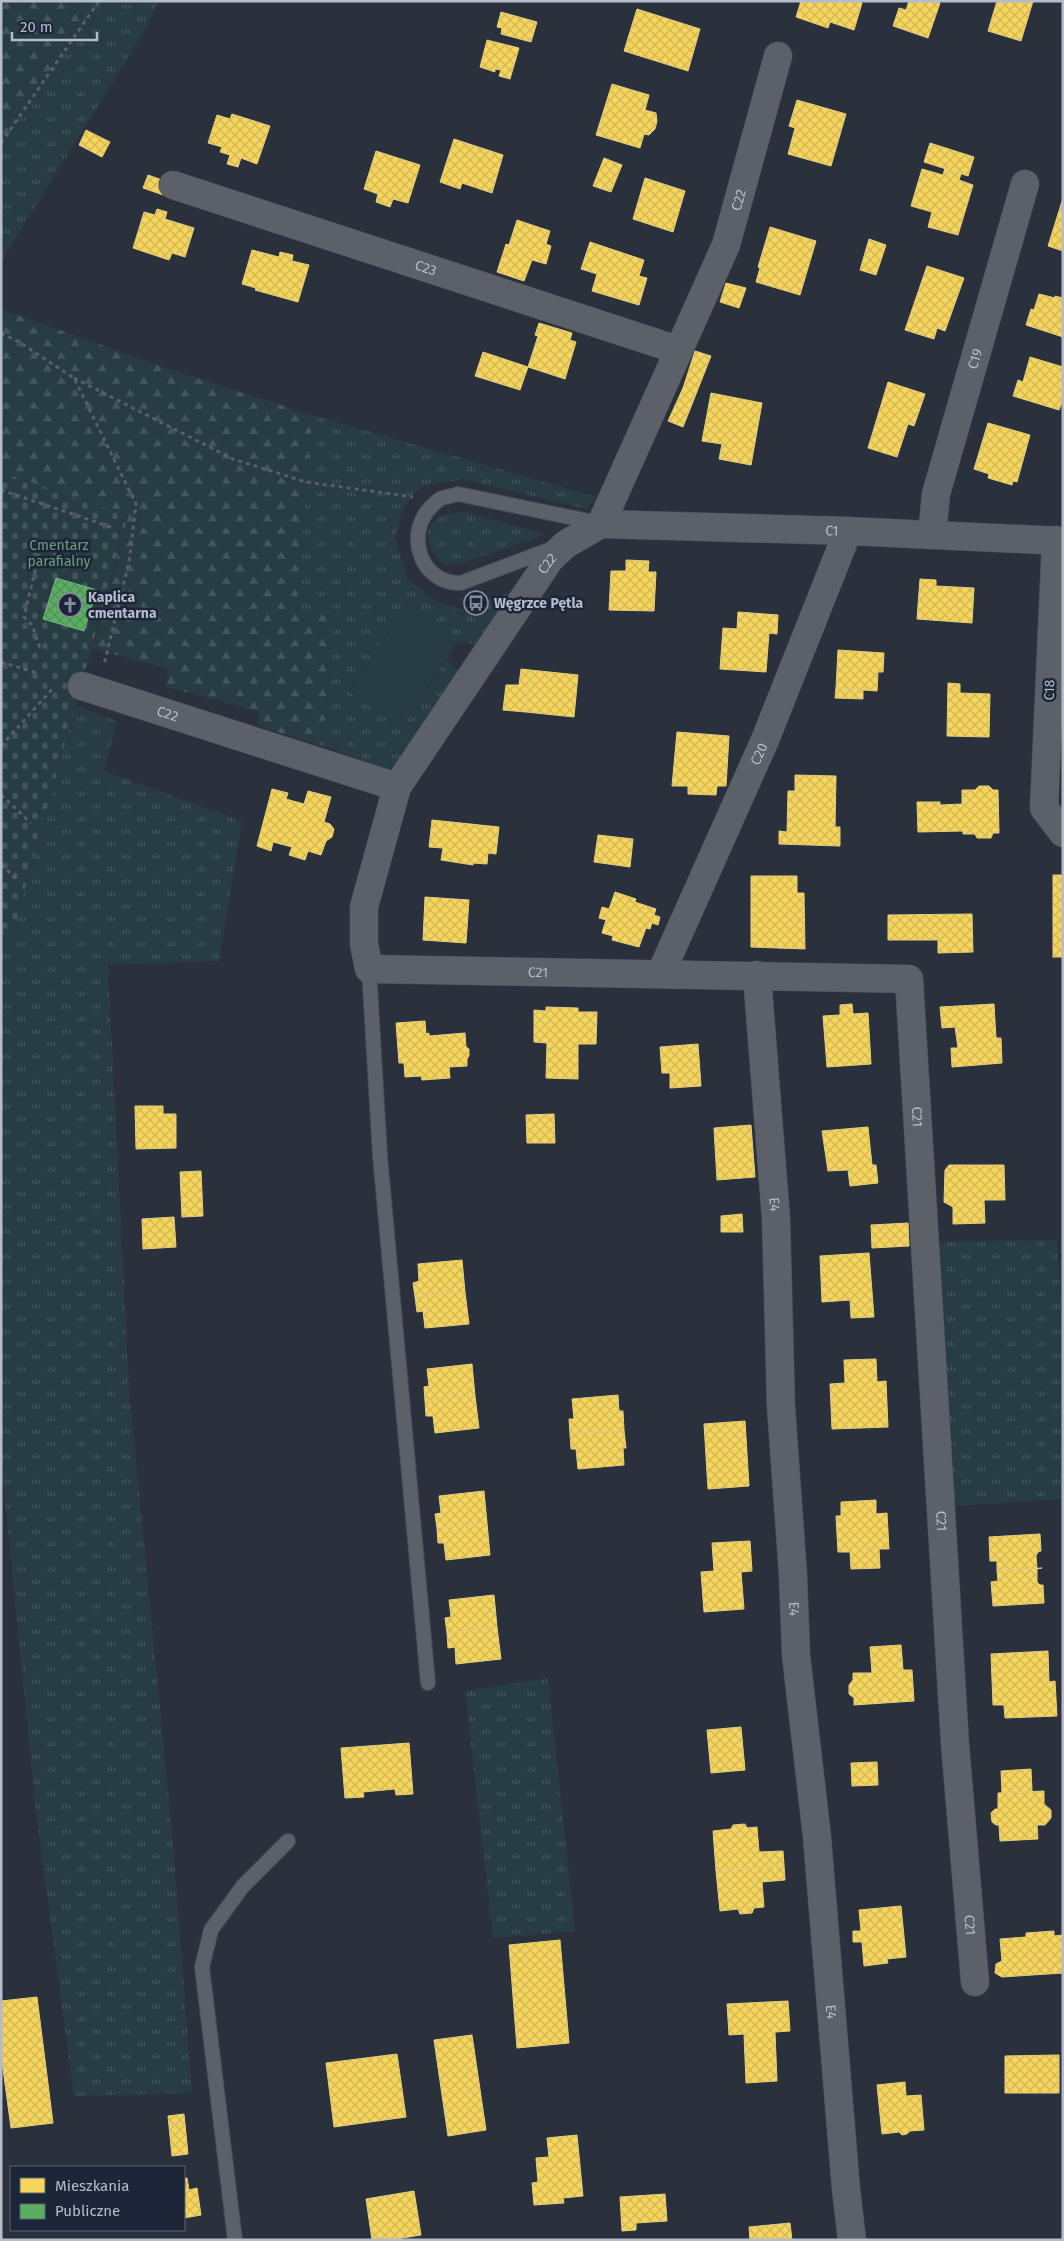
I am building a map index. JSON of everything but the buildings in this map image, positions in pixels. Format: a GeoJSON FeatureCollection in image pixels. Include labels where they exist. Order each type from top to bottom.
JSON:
{"type":"FeatureCollection","features":[{"type":"Feature","properties":{"kind":"street","name":"C22"},"geometry":{"type":"LineString","coordinates":[[79,687],[397,787],[550,559],[566,544],[602,524],[726,245],[778,56]]}},
{"type":"Feature","properties":{"kind":"street","name":"C19"},"geometry":{"type":"LineString","coordinates":[[932,535],[936,494],[1025,184]]}},
{"type":"Feature","properties":{"kind":"street","name":"C23"},"geometry":{"type":"LineString","coordinates":[[172,185],[678,350]]}},
{"type":"Feature","properties":{"kind":"street","name":"C1"},"geometry":{"type":"LineString","coordinates":[[602,524],[848,531],[1059,541]]}},
{"type":"Feature","properties":{"kind":"street","name":"C20"},"geometry":{"type":"LineString","coordinates":[[661,973],[765,740],[848,531]]}},
{"type":"Feature","properties":{"kind":"street","name":"C18"},"geometry":{"type":"LineString","coordinates":[[1059,541],[1044,808],[1063,833]]}},
{"type":"Feature","properties":{"kind":"street"},"geometry":{"type":"LineString","coordinates":[[369,969],[364,944],[364,907],[397,787]]}},
{"type":"Feature","properties":{"kind":"street","name":"C21"},"geometry":{"type":"LineString","coordinates":[[369,969],[909,979],[955,1744],[974,1982]]}},
{"type":"Feature","properties":{"kind":"street","name":"E4"},"geometry":{"type":"LineString","coordinates":[[757,975],[776,1219],[781,1407],[793,1575],[796,1655],[817,1837],[852,2240]]}},
{"type":"Feature","properties":{"kind":"lane"},"geometry":{"type":"LineString","coordinates":[[566,544],[461,583],[446,582],[427,568],[419,553],[417,537],[426,513],[439,500],[458,494],[602,524]]}},
{"type":"Feature","properties":{"kind":"lane"},"geometry":{"type":"LineString","coordinates":[[369,969],[380,1156],[428,1683]]}},
{"type":"Feature","properties":{"kind":"lane"},"geometry":{"type":"LineString","coordinates":[[235,2240],[202,1967],[212,1930],[243,1886],[288,1841]]}},
{"type":"Feature","properties":{"kind":"path"},"geometry":{"type":"LineString","coordinates":[[1,143],[99,1]]}},
{"type":"Feature","properties":{"kind":"path"},"geometry":{"type":"LineString","coordinates":[[1,333],[19,342],[74,378],[233,459],[306,482],[439,500]]}},
{"type":"Feature","properties":{"kind":"path"},"geometry":{"type":"LineString","coordinates":[[1,746],[79,687],[129,562],[136,504],[74,378]]}},
{"type":"Feature","properties":{"kind":"path"},"geometry":{"type":"LineString","coordinates":[[1,490],[111,526]]}},
{"type":"Feature","properties":{"kind":"path"},"geometry":{"type":"LineString","coordinates":[[41,546],[24,617],[33,624],[40,647],[44,648]]}},
{"type":"Feature","properties":{"kind":"path"},"geometry":{"type":"LineString","coordinates":[[1,662],[37,672]]}},
{"type":"Feature","properties":{"kind":"path"},"geometry":{"type":"LineString","coordinates":[[1,795],[31,823]]}},
{"type":"Feature","properties":{"kind":"path"},"geometry":{"type":"LineString","coordinates":[[1,865],[19,881]]}},
{"type":"Feature","properties":{"kind":"green space"},"geometry":{"type":"Polygon","coordinates":[[[1,1],[67,1],[84,18],[1,142],[1,1]]]}},
{"type":"Feature","properties":{"kind":"green space"},"geometry":{"type":"Polygon","coordinates":[[[67,1],[158,1],[147,27],[1,262],[1,142],[84,18],[67,1]]]}},
{"type":"Feature","properties":{"kind":"green space"},"geometry":{"type":"Polygon","coordinates":[[[1,309],[166,368],[312,415],[296,614],[336,609],[321,745],[258,726],[259,711],[166,687],[168,668],[93,649],[128,516],[1,472],[1,309]]]}},
{"type":"Feature","properties":{"kind":"green space"},"geometry":{"type":"Polygon","coordinates":[[[312,415],[596,497],[587,509],[463,479],[424,486],[414,493],[402,511],[395,538],[408,579],[437,602],[462,610],[521,588],[478,645],[458,641],[406,606],[349,691],[401,727],[446,660],[463,674],[395,772],[321,745],[336,610],[296,615],[312,415]]]}},
{"type":"Feature","properties":{"kind":"green space","name":"Cmentarz parafialny"},"geometry":{"type":"Polygon","coordinates":[[[1,472],[128,516],[12,936],[1,931],[1,472]]]}},
{"type":"Feature","properties":{"kind":"green space"},"geometry":{"type":"Polygon","coordinates":[[[465,512],[546,534],[464,563],[444,564],[438,559],[430,545],[428,538],[431,525],[437,519],[448,514],[465,512]]]}},
{"type":"Feature","properties":{"kind":"green space"},"geometry":{"type":"Polygon","coordinates":[[[406,606],[458,641],[401,727],[349,692],[406,606]]]}},
{"type":"Feature","properties":{"kind":"green space"},"geometry":{"type":"Polygon","coordinates":[[[76,706],[117,721],[104,771],[242,821],[219,961],[108,965],[129,1386],[173,1844],[192,2093],[74,2096],[36,1811],[1,1460],[1,931],[12,936],[76,706]]]}},
{"type":"Feature","properties":{"kind":"green space"},"geometry":{"type":"Polygon","coordinates":[[[1057,1240],[1063,1336],[1063,1499],[951,1506],[936,1242],[1057,1240]]]}},
{"type":"Feature","properties":{"kind":"green space"},"geometry":{"type":"Polygon","coordinates":[[[548,1678],[575,1931],[493,1938],[465,1691],[548,1678]]]}},
{"type":"Feature","properties":{"kind":"place","name":"Węgrzce Pętla"},"geometry":{"type":"Point","coordinates":[476,603]}},
{"type":"Feature","properties":{"kind":"place","name":"Kaplica cmentarna"},"geometry":{"type":"Point","coordinates":[70,605]}}]}
